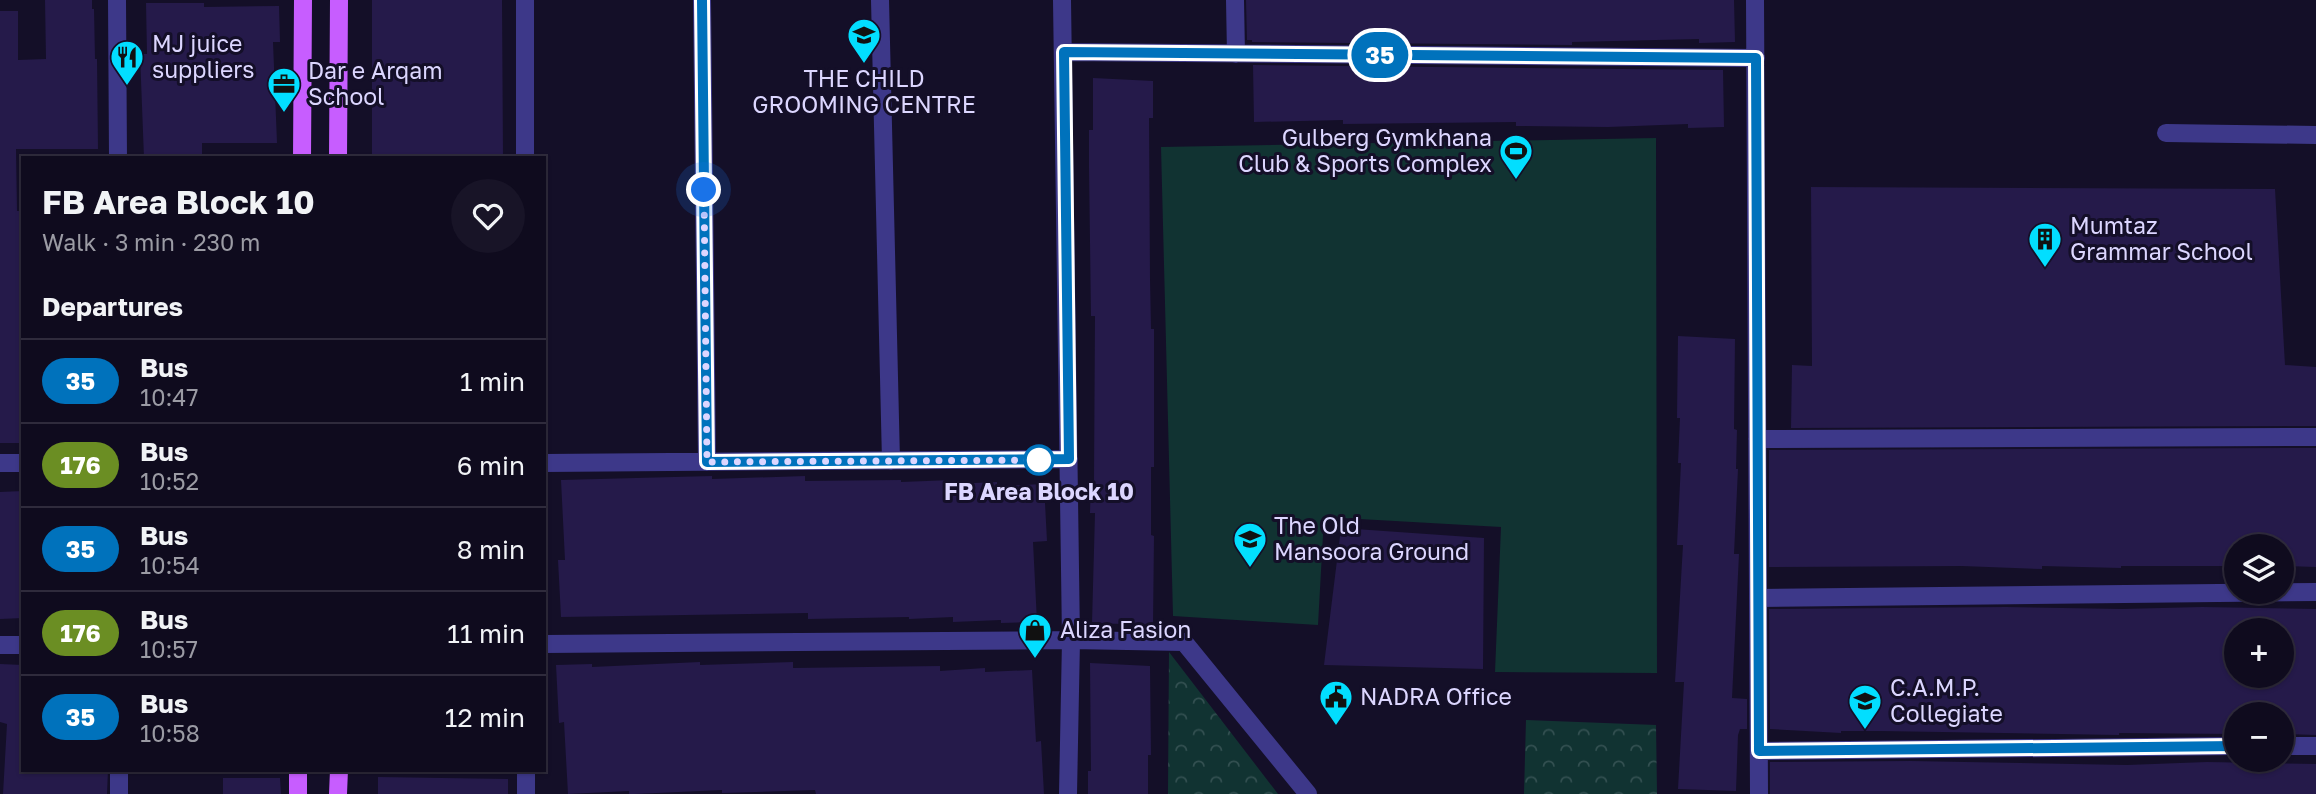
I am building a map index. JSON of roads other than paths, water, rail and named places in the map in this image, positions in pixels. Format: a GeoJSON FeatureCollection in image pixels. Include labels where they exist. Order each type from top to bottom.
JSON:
{"type":"FeatureCollection","features":[{"type":"Feature","properties":{"kind":"main road"},"geometry":{"type":"LineString","coordinates":[[302,156],[303,0]]}},
{"type":"Feature","properties":{"kind":"main road"},"geometry":{"type":"LineString","coordinates":[[338,156],[339,0]]}},
{"type":"Feature","properties":{"kind":"main road"},"geometry":{"type":"LineString","coordinates":[[298,772],[298,794]]}},
{"type":"Feature","properties":{"kind":"main road"},"geometry":{"type":"LineString","coordinates":[[338,794],[339,772]]}},
{"type":"Feature","properties":{"kind":"street"},"geometry":{"type":"LineString","coordinates":[[117,0],[118,156]]}},
{"type":"Feature","properties":{"kind":"street"},"geometry":{"type":"LineString","coordinates":[[525,0],[525,156]]}},
{"type":"Feature","properties":{"kind":"street"},"geometry":{"type":"LineString","coordinates":[[702,0],[707,462]]}},
{"type":"Feature","properties":{"kind":"street"},"geometry":{"type":"LineString","coordinates":[[880,0],[891,461]]}},
{"type":"Feature","properties":{"kind":"street"},"geometry":{"type":"LineString","coordinates":[[1062,0],[1071,640],[1069,794]]}},
{"type":"Feature","properties":{"kind":"street"},"geometry":{"type":"LineString","coordinates":[[1235,0],[1236,54]]}},
{"type":"Feature","properties":{"kind":"street"},"geometry":{"type":"LineString","coordinates":[[1755,0],[1759,794]]}},
{"type":"Feature","properties":{"kind":"street"},"geometry":{"type":"LineString","coordinates":[[1064,52],[1756,58]]}},
{"type":"Feature","properties":{"kind":"street"},"geometry":{"type":"LineString","coordinates":[[2165,133],[2316,135]]}},
{"type":"Feature","properties":{"kind":"street"},"geometry":{"type":"LineString","coordinates":[[1758,439],[2316,438]]}},
{"type":"Feature","properties":{"kind":"street"},"geometry":{"type":"LineString","coordinates":[[546,463],[1069,459]]}},
{"type":"Feature","properties":{"kind":"street"},"geometry":{"type":"LineString","coordinates":[[0,463],[21,463]]}},
{"type":"Feature","properties":{"kind":"street"},"geometry":{"type":"LineString","coordinates":[[1758,598],[2316,592]]}},
{"type":"Feature","properties":{"kind":"street"},"geometry":{"type":"LineString","coordinates":[[546,645],[1071,640],[1184,642],[1308,794]]}},
{"type":"Feature","properties":{"kind":"street"},"geometry":{"type":"LineString","coordinates":[[0,645],[21,645]]}},
{"type":"Feature","properties":{"kind":"street"},"geometry":{"type":"LineString","coordinates":[[1759,751],[2224,746]]}},
{"type":"Feature","properties":{"kind":"street"},"geometry":{"type":"LineString","coordinates":[[2294,746],[2316,746]]}},
{"type":"Feature","properties":{"kind":"street"},"geometry":{"type":"LineString","coordinates":[[119,772],[119,794]]}},
{"type":"Feature","properties":{"kind":"street"},"geometry":{"type":"LineString","coordinates":[[526,772],[526,794]]}},
{"type":"Feature","properties":{"kind":"place","name":"THE CHILD GROOMING CENTRE"},"geometry":{"type":"Point","coordinates":[864,65]}},
{"type":"Feature","properties":{"kind":"place","name":"MJ juice suppliers"},"geometry":{"type":"Point","coordinates":[127,87]}},
{"type":"Feature","properties":{"kind":"place","name":"Dar e Arqam School"},"geometry":{"type":"Point","coordinates":[284,114]}},
{"type":"Feature","properties":{"kind":"place","name":"Gulberg Gymkhana Club & Sports Complex"},"geometry":{"type":"Point","coordinates":[1516,181]}},
{"type":"Feature","properties":{"kind":"place","name":"Mumtaz Grammar School"},"geometry":{"type":"Point","coordinates":[2045,269]}},
{"type":"Feature","properties":{"kind":"place","name":"FB Area Block 10"},"geometry":{"type":"Point","coordinates":[1039,460]}},
{"type":"Feature","properties":{"kind":"place","name":"The Old Mansoora Ground"},"geometry":{"type":"Point","coordinates":[1250,569]}},
{"type":"Feature","properties":{"kind":"place","name":"Aliza Fasion"},"geometry":{"type":"Point","coordinates":[1035,660]}},
{"type":"Feature","properties":{"kind":"place","name":"NADRA Office"},"geometry":{"type":"Point","coordinates":[1336,727]}},
{"type":"Feature","properties":{"kind":"place","name":"C.A.M.P. Collegiate"},"geometry":{"type":"Point","coordinates":[1865,731]}}]}
